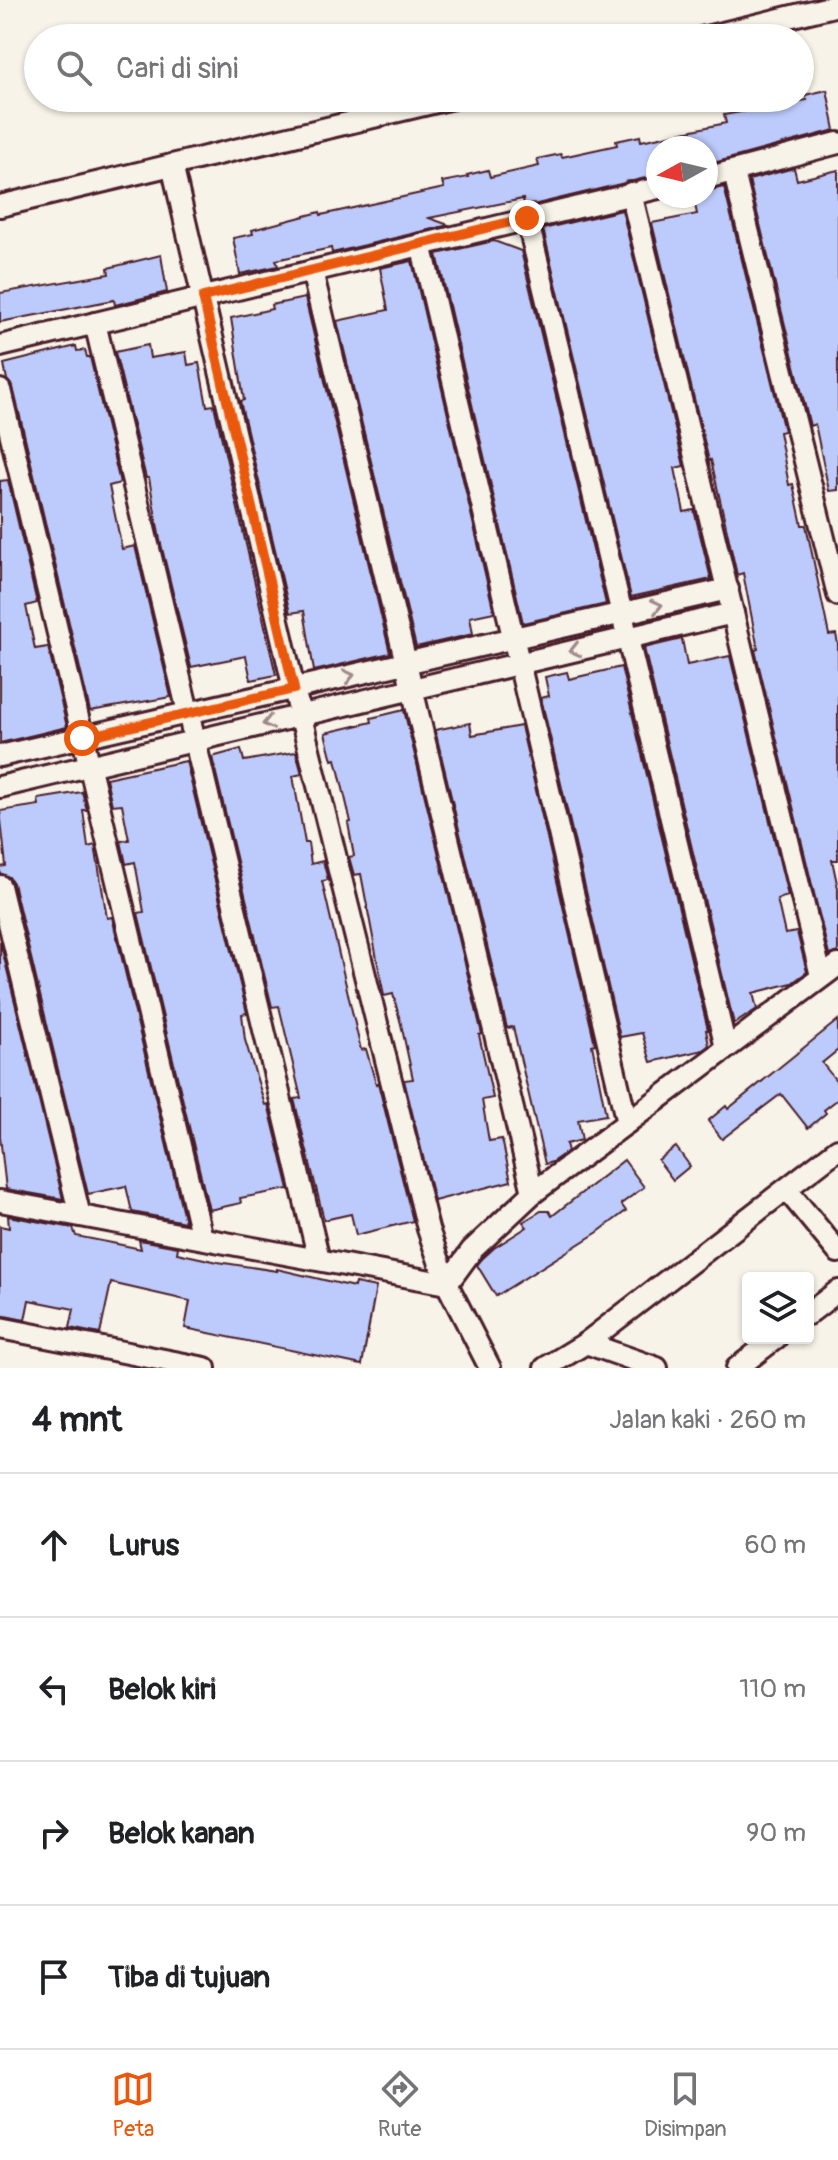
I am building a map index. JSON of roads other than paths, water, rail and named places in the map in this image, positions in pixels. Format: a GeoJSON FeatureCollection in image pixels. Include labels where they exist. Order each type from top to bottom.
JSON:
{"type":"FeatureCollection","features":[{"type":"Feature","properties":{"kind":"street"},"geometry":{"type":"LineString","coordinates":[[760,24],[838,5]]}},
{"type":"Feature","properties":{"kind":"street"},"geometry":{"type":"LineString","coordinates":[[0,206],[394,112]]}},
{"type":"Feature","properties":{"kind":"street"},"geometry":{"type":"LineString","coordinates":[[718,176],[838,143]]}},
{"type":"Feature","properties":{"kind":"street"},"geometry":{"type":"LineString","coordinates":[[172,165],[294,689],[428,1229],[447,1284],[490,1368]]}},
{"type":"Feature","properties":{"kind":"street"},"geometry":{"type":"LineString","coordinates":[[734,173],[837,586]]}},
{"type":"Feature","properties":{"kind":"street"},"geometry":{"type":"LineString","coordinates":[[0,346],[646,190]]}},
{"type":"Feature","properties":{"kind":"street"},"geometry":{"type":"LineString","coordinates":[[447,1284],[472,1250],[533,1193],[830,971],[733,613],[631,193]]}},
{"type":"Feature","properties":{"kind":"street"},"geometry":{"type":"LineString","coordinates":[[527,218],[726,1048]]}},
{"type":"Feature","properties":{"kind":"street"},"geometry":{"type":"LineString","coordinates":[[421,244],[627,1123]]}},
{"type":"Feature","properties":{"kind":"street"},"geometry":{"type":"LineString","coordinates":[[312,271],[533,1193]]}},
{"type":"Feature","properties":{"kind":"street"},"geometry":{"type":"LineString","coordinates":[[95,323],[319,1260]]}},
{"type":"Feature","properties":{"kind":"street"},"geometry":{"type":"LineString","coordinates":[[0,390],[202,1238]]}},
{"type":"Feature","properties":{"kind":"street"},"geometry":{"type":"LineString","coordinates":[[0,756],[728,589]]}},
{"type":"Feature","properties":{"kind":"street"},"geometry":{"type":"LineString","coordinates":[[0,787],[733,613]]}},
{"type":"Feature","properties":{"kind":"street"},"geometry":{"type":"LineString","coordinates":[[0,886],[80,1216]]}},
{"type":"Feature","properties":{"kind":"street"},"geometry":{"type":"LineString","coordinates":[[545,1368],[586,1343],[838,1149]]}},
{"type":"Feature","properties":{"kind":"street"},"geometry":{"type":"LineString","coordinates":[[787,1190],[838,1252]]}},
{"type":"Feature","properties":{"kind":"street"},"geometry":{"type":"LineString","coordinates":[[0,1201],[447,1284]]}},
{"type":"Feature","properties":{"kind":"street"},"geometry":{"type":"LineString","coordinates":[[814,1309],[838,1291]]}},
{"type":"Feature","properties":{"kind":"street"},"geometry":{"type":"LineString","coordinates":[[0,1328],[102,1358],[205,1368]]}},
{"type":"Feature","properties":{"kind":"street"},"geometry":{"type":"LineString","coordinates":[[586,1343],[657,1368]]}},
{"type":"Feature","properties":{"kind":"street"},"geometry":{"type":"LineString","coordinates":[[737,1368],[768,1344]]}}]}
